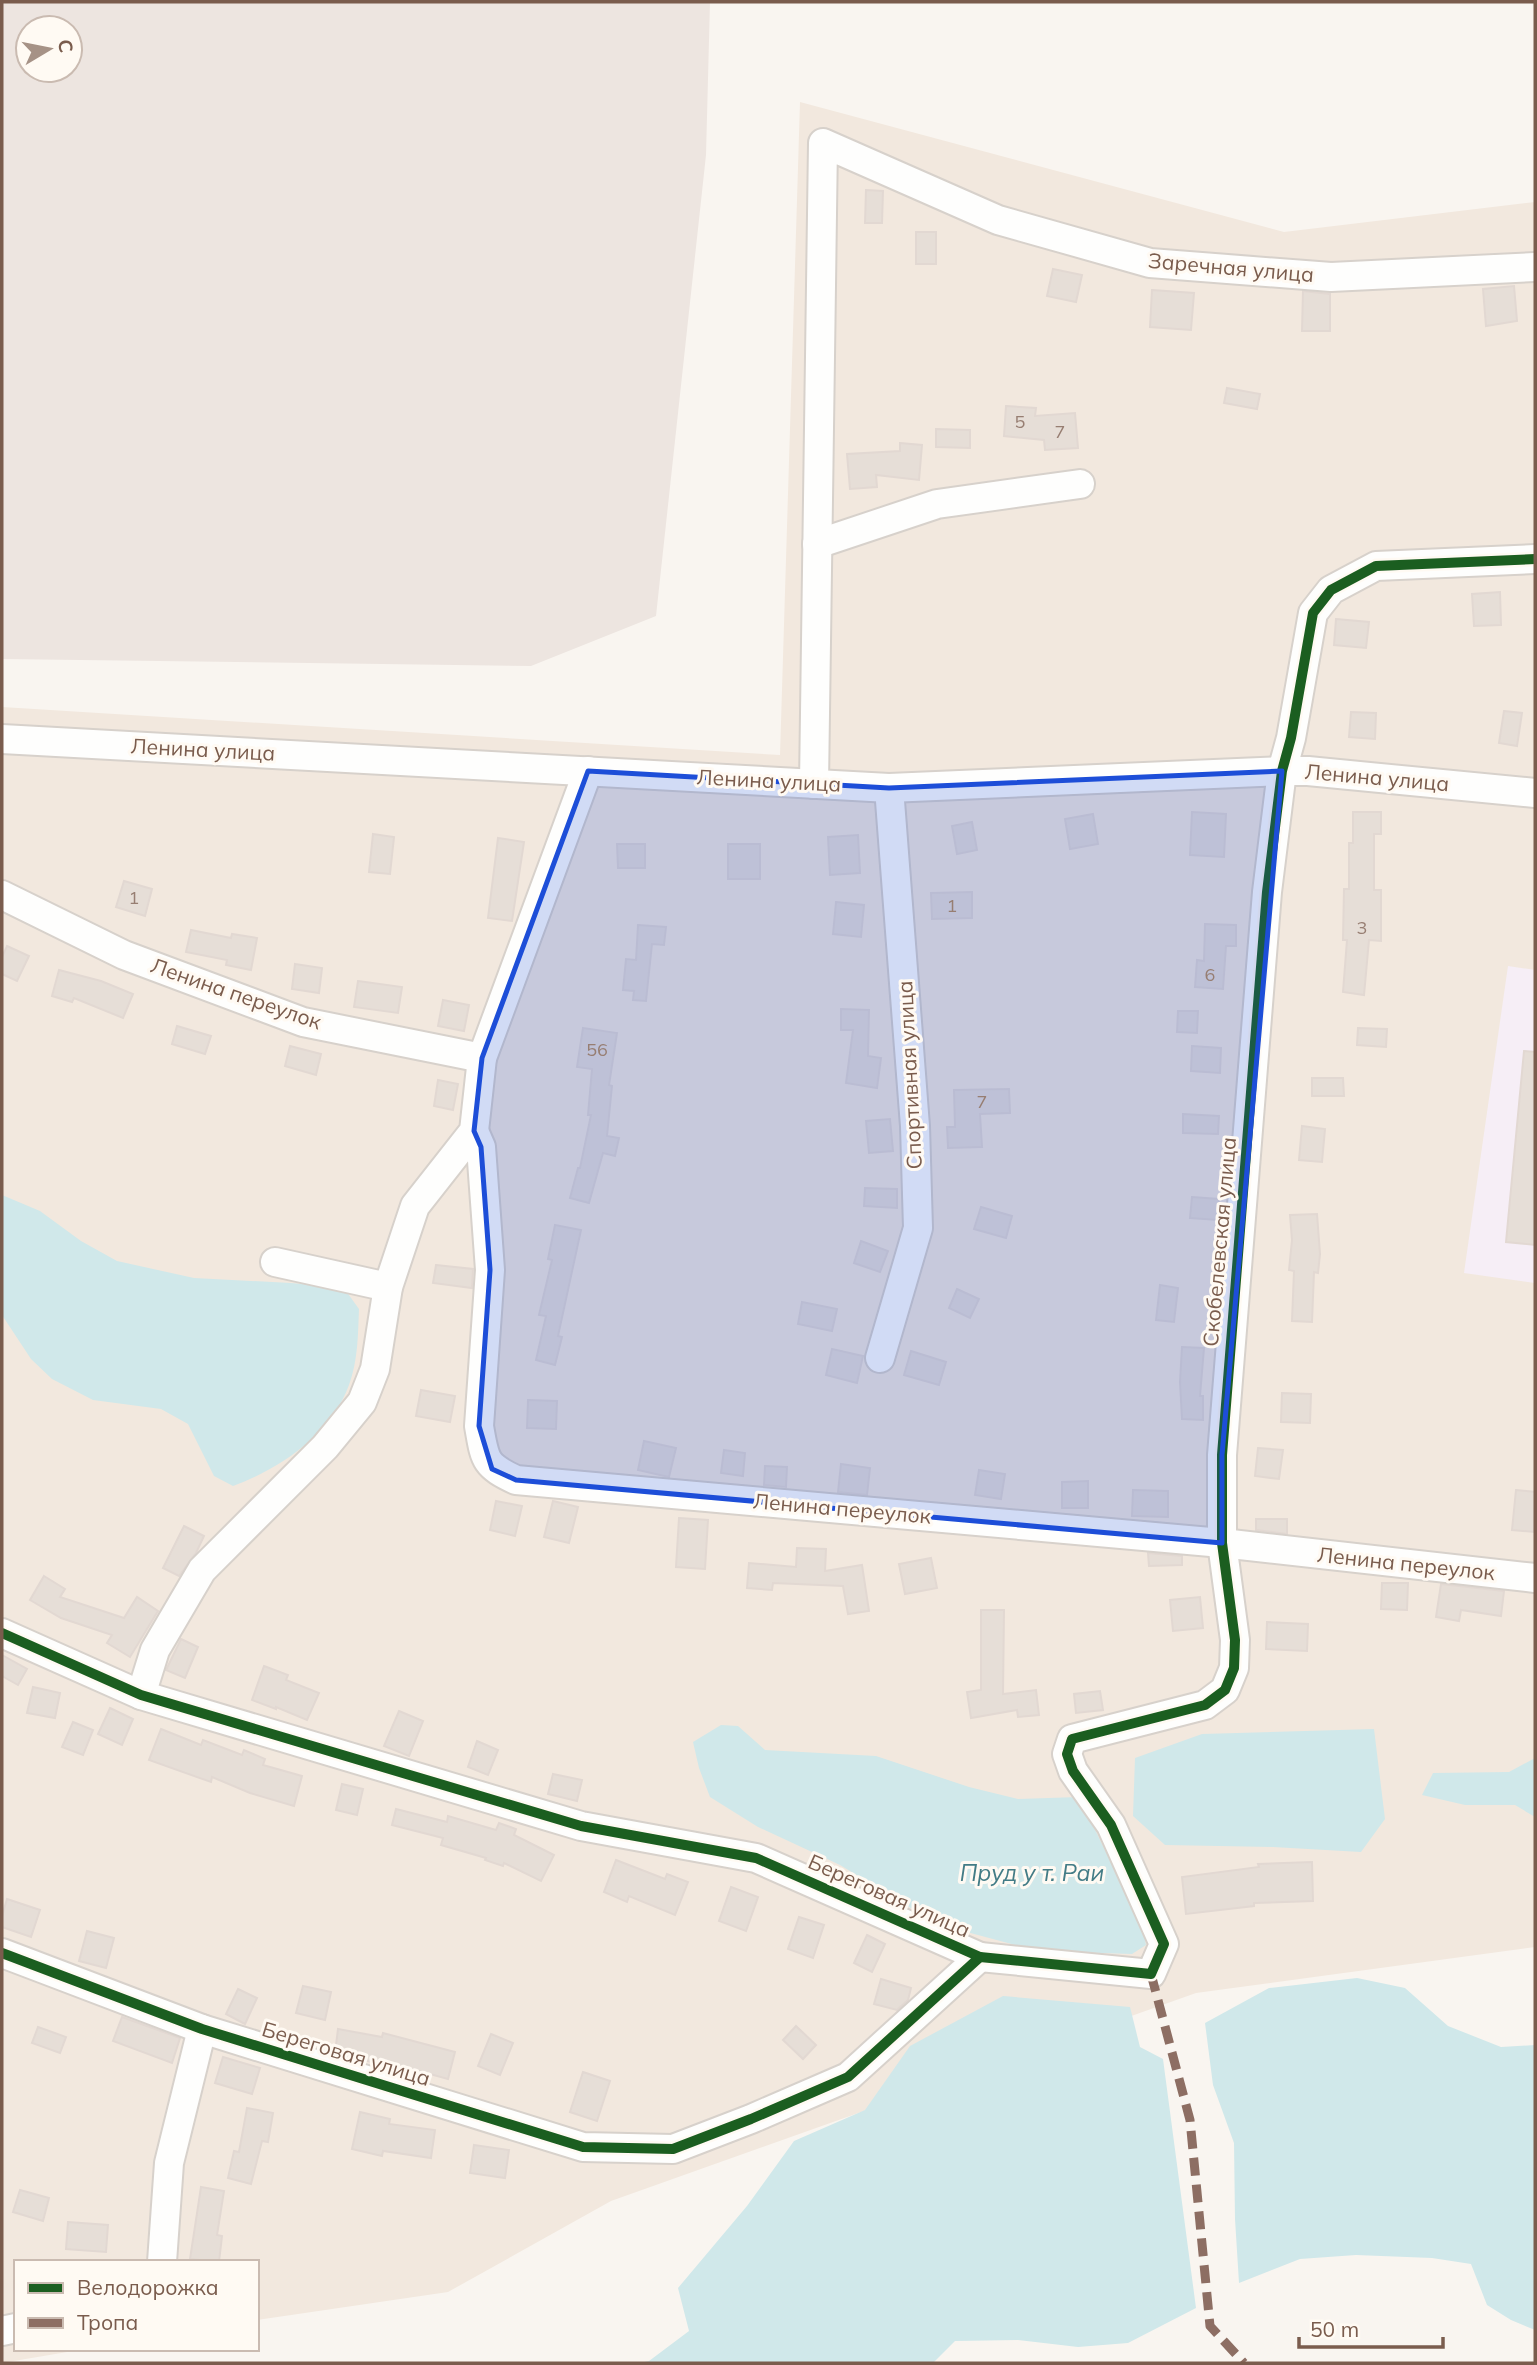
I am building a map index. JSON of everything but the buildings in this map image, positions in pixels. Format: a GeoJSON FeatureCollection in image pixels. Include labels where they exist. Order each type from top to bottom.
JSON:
{"type":"FeatureCollection","features":[{"type":"Feature","properties":{"kind":"street","name":"Заречная улица"},"geometry":{"type":"LineString","coordinates":[[817,544],[823,143],[998,220],[1150,263],[1331,277],[1535,267]]}},
{"type":"Feature","properties":{"kind":"street"},"geometry":{"type":"LineString","coordinates":[[814,784],[817,544],[937,504],[1080,484]]}},
{"type":"Feature","properties":{"kind":"street","name":"Скобелевская улица"},"geometry":{"type":"LineString","coordinates":[[980,1957],[1151,1974],[1164,1944],[1111,1825],[1073,1771],[1066,1754],[1072,1739],[1205,1705],[1225,1690],[1234,1668],[1235,1640],[1222,1543],[1224,1427],[1267,892],[1282,771],[1291,738],[1313,613],[1331,590],[1376,566],[1535,559]]}},
{"type":"Feature","properties":{"kind":"street","name":"Ленина улица"},"geometry":{"type":"LineString","coordinates":[[2,739],[890,788],[1308,771],[1535,793]]}},
{"type":"Feature","properties":{"kind":"street"},"geometry":{"type":"LineString","coordinates":[[141,1695],[155,1650],[202,1570],[325,1447],[362,1402],[375,1369],[388,1287],[415,1206],[474,1130],[482,1058],[588,771]]}},
{"type":"Feature","properties":{"kind":"street","name":"Спортивная улица"},"geometry":{"type":"LineString","coordinates":[[880,1358],[918,1228],[915,1126],[890,788]]}},
{"type":"Feature","properties":{"kind":"street","name":"Ленина переулок"},"geometry":{"type":"LineString","coordinates":[[2,895],[124,955],[303,1022],[482,1058]]}},
{"type":"Feature","properties":{"kind":"street","name":"Ленина переулок"},"geometry":{"type":"LineString","coordinates":[[474,1130],[481,1147],[490,1270],[479,1426],[484,1451],[492,1469],[516,1480],[1222,1543],[1535,1578]]}},
{"type":"Feature","properties":{"kind":"street"},"geometry":{"type":"LineString","coordinates":[[275,1262],[388,1287]]}},
{"type":"Feature","properties":{"kind":"street","name":"Береговая улица"},"geometry":{"type":"LineString","coordinates":[[2,1633],[141,1695],[581,1826],[756,1858],[980,1957],[848,2077],[673,2149],[583,2147],[202,2029],[2,1953]]}},
{"type":"Feature","properties":{"kind":"street"},"geometry":{"type":"LineString","coordinates":[[162,2260],[169,2163],[202,2029]]}},
{"type":"Feature","properties":{"kind":"highlighted area"},"geometry":{"type":"Polygon","coordinates":[[[588,771],[889,788],[1282,771],[1222,1455],[1222,1543],[516,1480],[492,1469],[479,1426],[490,1270],[481,1147],[474,1131],[482,1058],[588,771]]]}},
{"type":"Feature","properties":{"kind":"shaded area"},"geometry":{"type":"Polygon","coordinates":[[[2,2],[710,2],[706,155],[656,616],[531,666],[2,659],[2,2]]]}},
{"type":"Feature","properties":{"kind":"shaded area"},"geometry":{"type":"Polygon","coordinates":[[[800,102],[1284,232],[1535,202],[1535,1947],[1196,1993],[611,2201],[448,2292],[259,2320],[259,2260],[14,2260],[14,2351],[73,2351],[2,2363],[2,707],[780,755],[800,102]]]}},
{"type":"Feature","properties":{"kind":"shaded area"},"geometry":{"type":"Polygon","coordinates":[[[1508,966],[1535,970],[1535,1283],[1464,1273],[1508,966]]]}},
{"type":"Feature","properties":{"kind":"water"},"geometry":{"type":"Polygon","coordinates":[[[2,1195],[40,1211],[81,1241],[117,1261],[194,1278],[291,1283],[346,1291],[359,1309],[354,1367],[341,1403],[317,1434],[302,1448],[268,1470],[233,1486],[214,1476],[188,1424],[161,1409],[93,1400],[52,1379],[31,1359],[2,1315],[2,1195]]]}},
{"type":"Feature","properties":{"kind":"water","name":"Пруд у т. Раи"},"geometry":{"type":"Polygon","coordinates":[[[721,1725],[738,1726],[765,1750],[876,1756],[969,1787],[1018,1799],[1079,1797],[1143,1928],[1146,1945],[1132,1954],[1038,1951],[937,1924],[840,1865],[758,1827],[710,1797],[693,1742],[721,1725]]]}},
{"type":"Feature","properties":{"kind":"water"},"geometry":{"type":"Polygon","coordinates":[[[1374,1729],[1385,1819],[1361,1852],[1165,1845],[1133,1816],[1135,1758],[1202,1734],[1374,1729]]]}},
{"type":"Feature","properties":{"kind":"water"},"geometry":{"type":"Polygon","coordinates":[[[1535,1758],[1535,1817],[1515,1805],[1465,1805],[1422,1795],[1433,1773],[1509,1772],[1535,1758]]]}},
{"type":"Feature","properties":{"kind":"water"},"geometry":{"type":"Polygon","coordinates":[[[1357,1978],[1405,1988],[1448,2026],[1501,2047],[1535,2045],[1535,2330],[1511,2320],[1487,2305],[1471,2264],[1432,2258],[1356,2255],[1300,2259],[1239,2283],[1234,2143],[1213,2085],[1205,2023],[1269,1988],[1357,1978]]]}},
{"type":"Feature","properties":{"kind":"water"},"geometry":{"type":"Polygon","coordinates":[[[1003,1996],[1130,2007],[1140,2047],[1163,2059],[1196,2308],[1128,2343],[1078,2347],[1018,2340],[955,2341],[933,2363],[640,2363],[649,2361],[689,2331],[678,2288],[747,2206],[794,2141],[865,2110],[910,2046],[1003,1996]]]}},
{"type":"Feature","properties":{"kind":"marked path"},"geometry":{"type":"LineString","coordinates":[[1151,1974],[1190,2120],[1210,2326],[1244,2363]]}},
{"type":"Feature","properties":{"kind":"cycle path"},"geometry":{"type":"LineString","coordinates":[[980,1957],[1151,1974],[1164,1944],[1111,1825],[1073,1771],[1067,1754],[1072,1739],[1205,1705],[1225,1690],[1234,1668],[1235,1640],[1222,1543],[1222,1455],[1267,892],[1282,771],[1291,738],[1313,613],[1331,590],[1376,566],[1535,559]]}},
{"type":"Feature","properties":{"kind":"cycle path"},"geometry":{"type":"LineString","coordinates":[[2,1633],[141,1695],[581,1826],[756,1858],[980,1957],[848,2077],[673,2149],[583,2147],[202,2029],[2,1953]]}}]}
